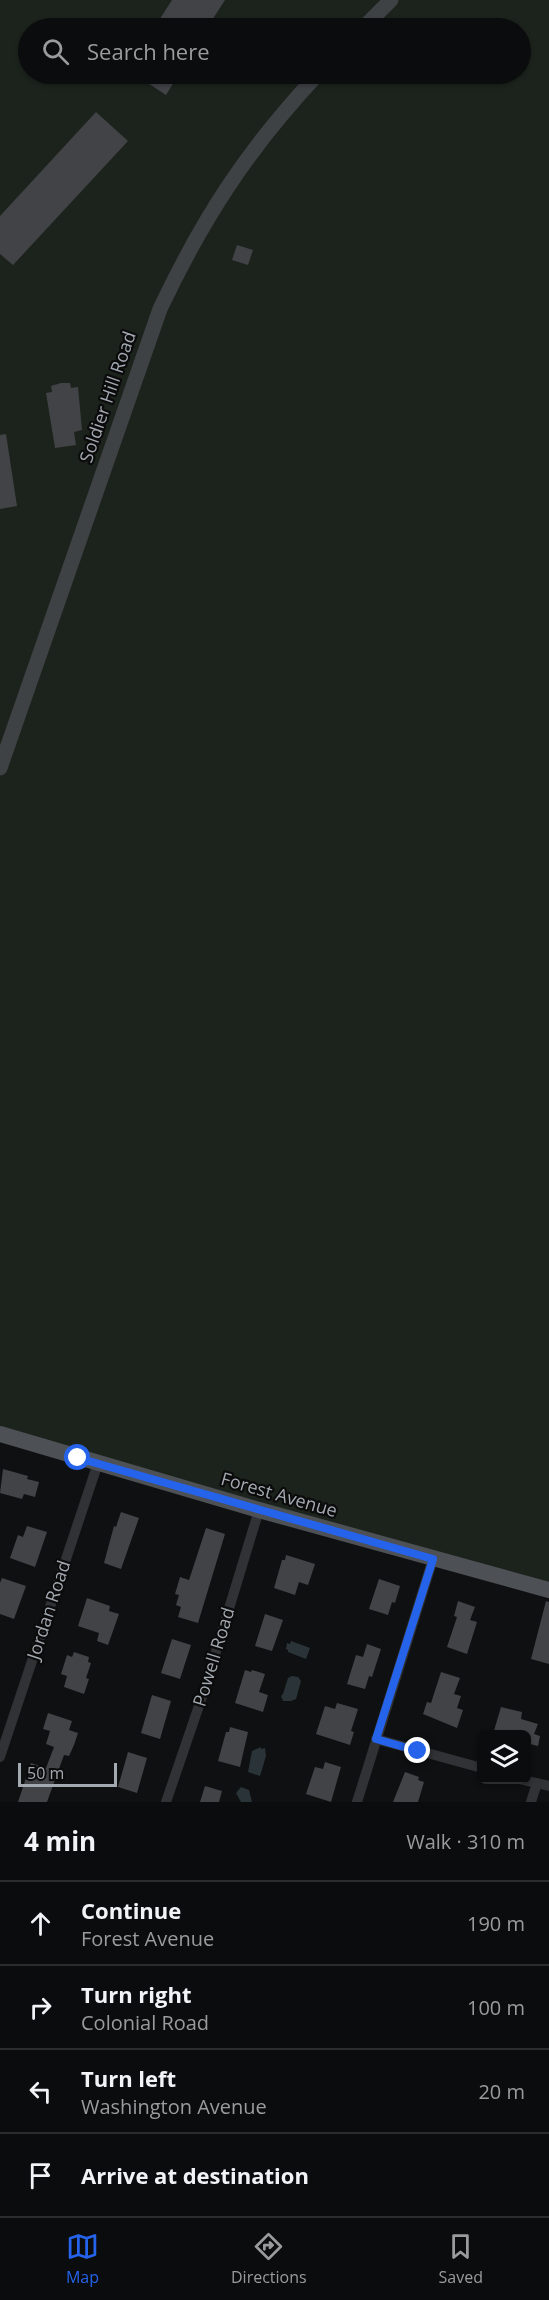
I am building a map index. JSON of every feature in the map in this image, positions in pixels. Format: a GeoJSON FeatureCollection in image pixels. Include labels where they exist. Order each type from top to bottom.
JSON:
{"type":"FeatureCollection","features":[{"type":"Feature","properties":{"kind":"main road","name":"Forest Avenue"},"geometry":{"type":"LineString","coordinates":[[0,1434],[259,1510],[549,1590]]}},
{"type":"Feature","properties":{"kind":"street"},"geometry":{"type":"LineString","coordinates":[[373,18],[391,0]]}},
{"type":"Feature","properties":{"kind":"street","name":"Soldier Hill Road"},"geometry":{"type":"LineString","coordinates":[[0,768],[146,346],[165,299],[204,223],[238,170],[287,107],[309,84]]}},
{"type":"Feature","properties":{"kind":"street","name":"Jordan Road"},"geometry":{"type":"LineString","coordinates":[[0,1757],[98,1463]]}},
{"type":"Feature","properties":{"kind":"street","name":"Powell Road"},"geometry":{"type":"LineString","coordinates":[[166,1802],[203,1694],[259,1510]]}},
{"type":"Feature","properties":{"kind":"street"},"geometry":{"type":"LineString","coordinates":[[357,1802],[433,1559]]}},
{"type":"Feature","properties":{"kind":"street"},"geometry":{"type":"LineString","coordinates":[[376,1739],[477,1767]]}},
{"type":"Feature","properties":{"kind":"street"},"geometry":{"type":"LineString","coordinates":[[531,1781],[549,1786]]}},
{"type":"Feature","properties":{"kind":"street"},"geometry":{"type":"LineString","coordinates":[[531,1802],[537,1783]]}},
{"type":"Feature","properties":{"kind":"shaded area"},"geometry":{"type":"Polygon","coordinates":[[[0,0],[549,0],[549,1590],[0,1434],[0,0]]]}},
{"type":"Feature","properties":{"kind":"shaded area"},"geometry":{"type":"Polygon","coordinates":[[[291,1641],[310,1648],[306,1659],[288,1652],[287,1643],[290,1644],[291,1641]]]}},
{"type":"Feature","properties":{"kind":"shaded area"},"geometry":{"type":"Polygon","coordinates":[[[298,1677],[301,1681],[296,1699],[283,1701],[281,1696],[288,1678],[298,1677]]]}},
{"type":"Feature","properties":{"kind":"shaded area"},"geometry":{"type":"Polygon","coordinates":[[[261,1747],[261,1749],[265,1748],[266,1756],[260,1776],[248,1772],[252,1751],[261,1747]]]}},
{"type":"Feature","properties":{"kind":"shaded area"},"geometry":{"type":"Polygon","coordinates":[[[241,1787],[249,1790],[252,1802],[241,1802],[236,1793],[241,1787]]]}},
{"type":"Feature","properties":{"kind":"building"},"geometry":{"type":"Polygon","coordinates":[[[172,0],[225,0],[213,18],[160,18],[172,0]]]}},
{"type":"Feature","properties":{"kind":"building"},"geometry":{"type":"Polygon","coordinates":[[[149,84],[173,84],[166,95],[149,84]]]}},
{"type":"Feature","properties":{"kind":"building"},"geometry":{"type":"Polygon","coordinates":[[[96,112],[128,141],[13,265],[0,254],[0,216],[96,112]]]}},
{"type":"Feature","properties":{"kind":"building"},"geometry":{"type":"Polygon","coordinates":[[[237,245],[253,250],[248,265],[232,260],[237,245]]]}},
{"type":"Feature","properties":{"kind":"building"},"geometry":{"type":"Polygon","coordinates":[[[70,383],[71,388],[78,387],[82,430],[74,432],[76,445],[55,448],[46,393],[52,392],[51,386],[70,383]]]}},
{"type":"Feature","properties":{"kind":"building"},"geometry":{"type":"Polygon","coordinates":[[[6,434],[17,506],[0,509],[0,435],[6,434]]]}},
{"type":"Feature","properties":{"kind":"building"},"geometry":{"type":"Polygon","coordinates":[[[3,1469],[28,1476],[27,1479],[39,1482],[35,1497],[24,1494],[22,1499],[0,1493],[3,1469]]]}},
{"type":"Feature","properties":{"kind":"building"},"geometry":{"type":"Polygon","coordinates":[[[121,1512],[139,1518],[121,1569],[104,1563],[114,1526],[116,1527],[121,1512]]]}},
{"type":"Feature","properties":{"kind":"building"},"geometry":{"type":"Polygon","coordinates":[[[27,1526],[47,1532],[35,1567],[10,1558],[18,1535],[23,1537],[27,1526]]]}},
{"type":"Feature","properties":{"kind":"building"},"geometry":{"type":"Polygon","coordinates":[[[206,1528],[225,1534],[198,1623],[178,1617],[181,1607],[176,1605],[179,1595],[175,1594],[180,1577],[189,1580],[206,1528]]]}},
{"type":"Feature","properties":{"kind":"building"},"geometry":{"type":"Polygon","coordinates":[[[286,1555],[315,1564],[308,1585],[299,1582],[295,1595],[274,1588],[282,1560],[285,1560],[286,1555]]]}},
{"type":"Feature","properties":{"kind":"building"},"geometry":{"type":"Polygon","coordinates":[[[2,1578],[26,1586],[14,1619],[0,1614],[2,1578]]]}},
{"type":"Feature","properties":{"kind":"building"},"geometry":{"type":"Polygon","coordinates":[[[379,1579],[400,1586],[395,1603],[392,1602],[388,1615],[369,1609],[379,1579]]]}},
{"type":"Feature","properties":{"kind":"building"},"geometry":{"type":"Polygon","coordinates":[[[87,1598],[110,1606],[109,1611],[119,1614],[108,1645],[97,1641],[99,1633],[78,1626],[87,1598]]]}},
{"type":"Feature","properties":{"kind":"building"},"geometry":{"type":"Polygon","coordinates":[[[458,1601],[475,1607],[470,1620],[477,1622],[467,1654],[447,1647],[457,1617],[454,1616],[458,1601]]]}},
{"type":"Feature","properties":{"kind":"building"},"geometry":{"type":"Polygon","coordinates":[[[546,1601],[549,1602],[549,1664],[531,1659],[546,1601]]]}},
{"type":"Feature","properties":{"kind":"building"},"geometry":{"type":"Polygon","coordinates":[[[265,1614],[283,1620],[272,1651],[255,1646],[265,1614]]]}},
{"type":"Feature","properties":{"kind":"building"},"geometry":{"type":"Polygon","coordinates":[[[172,1639],[191,1645],[180,1679],[161,1673],[172,1639]]]}},
{"type":"Feature","properties":{"kind":"building"},"geometry":{"type":"Polygon","coordinates":[[[367,1644],[381,1649],[372,1677],[369,1676],[365,1689],[347,1684],[356,1655],[363,1657],[367,1644]]]}},
{"type":"Feature","properties":{"kind":"building"},"geometry":{"type":"Polygon","coordinates":[[[74,1652],[89,1657],[88,1662],[91,1663],[84,1694],[64,1687],[67,1676],[61,1674],[67,1655],[72,1657],[74,1652]]]}},
{"type":"Feature","properties":{"kind":"building"},"geometry":{"type":"Polygon","coordinates":[[[245,1670],[265,1674],[259,1692],[268,1695],[263,1712],[235,1703],[245,1670]]]}},
{"type":"Feature","properties":{"kind":"building"},"geometry":{"type":"Polygon","coordinates":[[[441,1672],[460,1678],[454,1694],[461,1696],[457,1708],[463,1710],[457,1728],[423,1714],[427,1702],[431,1703],[441,1672]]]}},
{"type":"Feature","properties":{"kind":"building"},"geometry":{"type":"Polygon","coordinates":[[[152,1695],[171,1701],[160,1739],[141,1733],[152,1695]]]}},
{"type":"Feature","properties":{"kind":"building"},"geometry":{"type":"Polygon","coordinates":[[[337,1703],[358,1709],[351,1731],[354,1732],[350,1745],[316,1734],[325,1706],[335,1709],[337,1703]]]}},
{"type":"Feature","properties":{"kind":"building"},"geometry":{"type":"Polygon","coordinates":[[[501,1707],[522,1712],[521,1719],[538,1724],[534,1734],[540,1736],[538,1746],[531,1744],[531,1730],[494,1730],[501,1707]]]}},
{"type":"Feature","properties":{"kind":"building"},"geometry":{"type":"Polygon","coordinates":[[[48,1713],[72,1721],[69,1730],[78,1733],[74,1745],[69,1756],[64,1755],[47,1802],[18,1802],[31,1763],[46,1768],[54,1747],[46,1744],[50,1731],[43,1729],[48,1713]]]}},
{"type":"Feature","properties":{"kind":"building"},"geometry":{"type":"Polygon","coordinates":[[[230,1727],[248,1732],[240,1767],[218,1761],[226,1732],[229,1732],[230,1727]]]}},
{"type":"Feature","properties":{"kind":"building"},"geometry":{"type":"Polygon","coordinates":[[[128,1752],[147,1758],[137,1793],[118,1787],[128,1752]]]}},
{"type":"Feature","properties":{"kind":"building"},"geometry":{"type":"Polygon","coordinates":[[[325,1762],[341,1767],[331,1802],[306,1794],[315,1767],[323,1769],[325,1762]]]}},
{"type":"Feature","properties":{"kind":"building"},"geometry":{"type":"Polygon","coordinates":[[[405,1772],[419,1777],[418,1780],[424,1782],[418,1802],[393,1802],[405,1772]]]}},
{"type":"Feature","properties":{"kind":"building"},"geometry":{"type":"Polygon","coordinates":[[[205,1786],[222,1791],[219,1802],[200,1802],[205,1786]]]}},
{"type":"Feature","properties":{"kind":"route"},"geometry":{"type":"LineString","coordinates":[[78,1458],[433,1559],[376,1739],[418,1751]]}}]}
